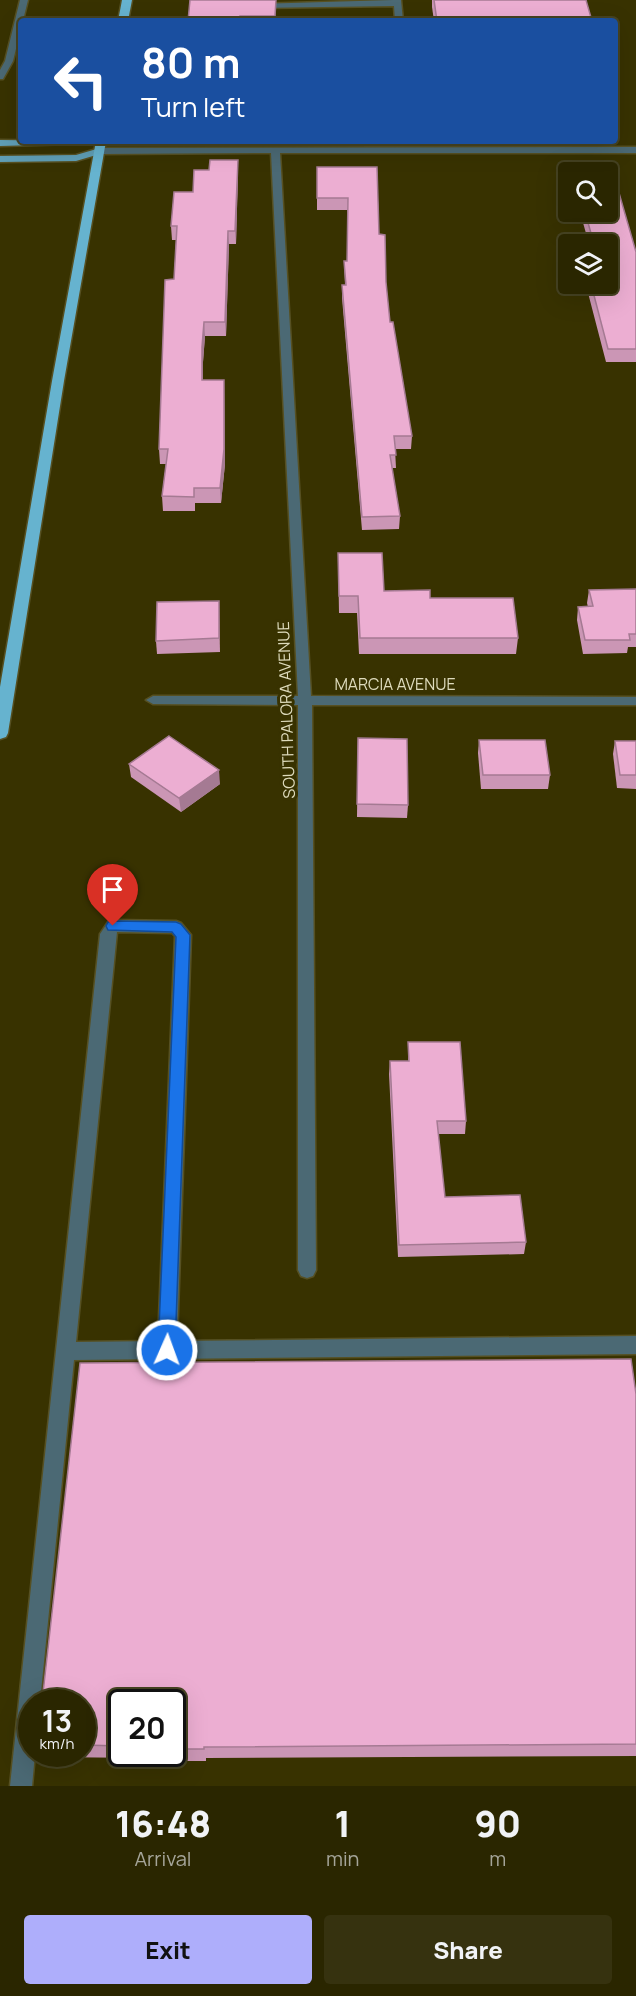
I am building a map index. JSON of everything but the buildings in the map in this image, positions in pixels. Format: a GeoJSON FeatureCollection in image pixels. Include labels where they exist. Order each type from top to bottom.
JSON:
{"type":"FeatureCollection","features":[{"type":"Feature","properties":{"kind":"highway"},"geometry":{"type":"LineString","coordinates":[[124,18],[127,0]]}},
{"type":"Feature","properties":{"kind":"highway"},"geometry":{"type":"LineString","coordinates":[[0,733],[97,146]]}},
{"type":"Feature","properties":{"kind":"main road"},"geometry":{"type":"LineString","coordinates":[[0,143],[18,143]]}},
{"type":"Feature","properties":{"kind":"main road"},"geometry":{"type":"LineString","coordinates":[[0,159],[76,158],[97,146]]}},
{"type":"Feature","properties":{"kind":"street"},"geometry":{"type":"LineString","coordinates":[[20,18],[24,0]]}},
{"type":"Feature","properties":{"kind":"street"},"geometry":{"type":"LineString","coordinates":[[250,6],[397,2],[399,18]]}},
{"type":"Feature","properties":{"kind":"street"},"geometry":{"type":"LineString","coordinates":[[0,77],[9,61],[18,24]]}},
{"type":"Feature","properties":{"kind":"street"},"geometry":{"type":"LineString","coordinates":[[97,146],[275,150],[328,145],[415,145],[636,150]]}},
{"type":"Feature","properties":{"kind":"street","name":"SOUTH PALORA AVENUE"},"geometry":{"type":"LineString","coordinates":[[275,150],[305,700],[307,1270]]}},
{"type":"Feature","properties":{"kind":"street","name":"MARCIA AVENUE"},"geometry":{"type":"LineString","coordinates":[[153,700],[636,701]]}},
{"type":"Feature","properties":{"kind":"street"},"geometry":{"type":"LineString","coordinates":[[21,1786],[108,934],[113,926],[176,927],[183,935],[167,1350]]}},
{"type":"Feature","properties":{"kind":"street"},"geometry":{"type":"LineString","coordinates":[[65,1351],[636,1345]]}},
{"type":"Feature","properties":{"kind":"route"},"geometry":{"type":"LineString","coordinates":[[113,926],[176,927],[183,935],[167,1350]]}}]}
